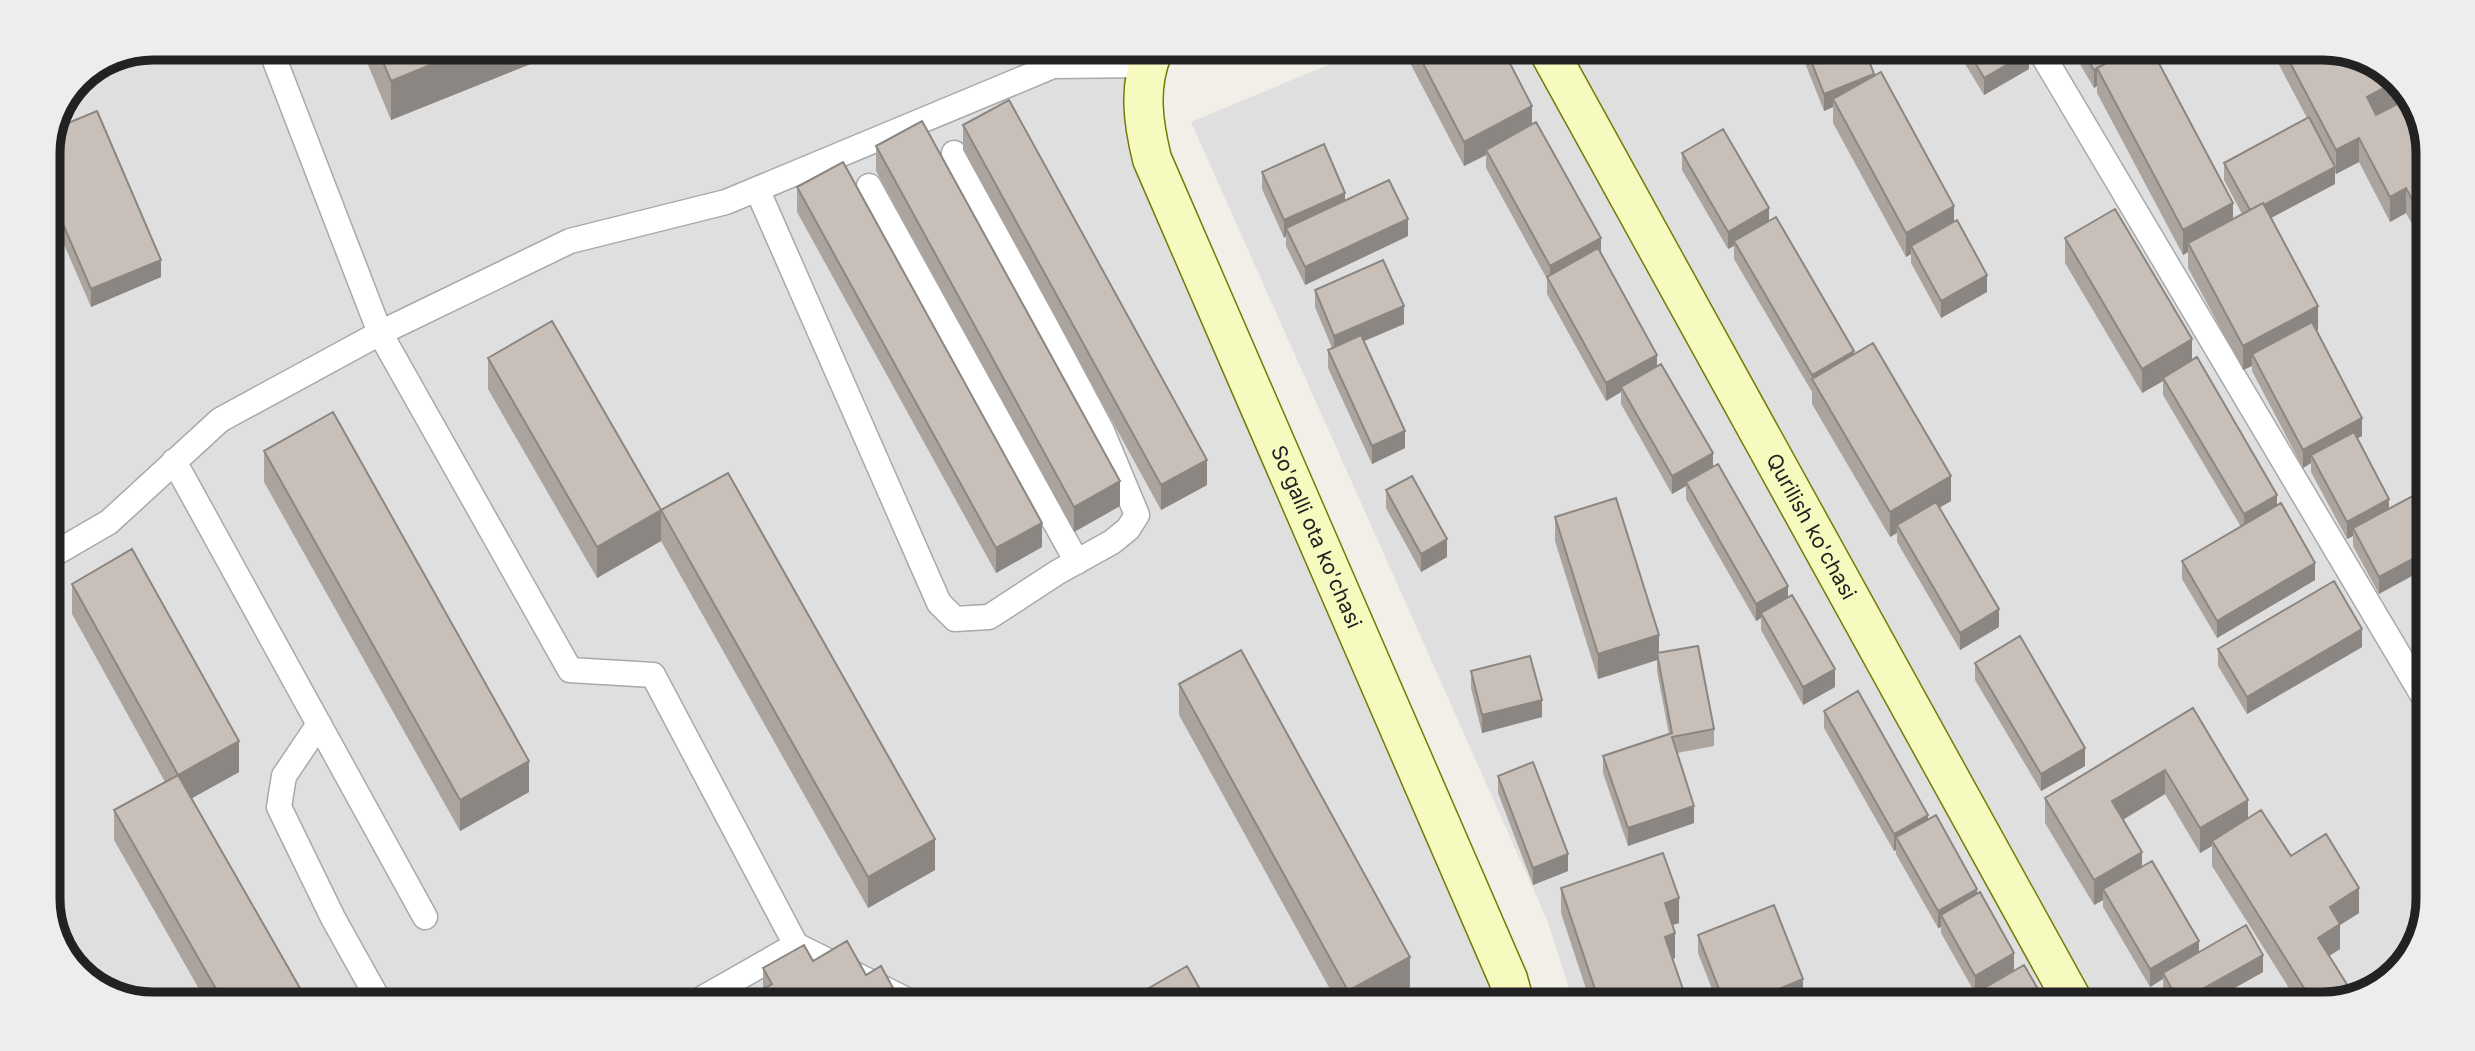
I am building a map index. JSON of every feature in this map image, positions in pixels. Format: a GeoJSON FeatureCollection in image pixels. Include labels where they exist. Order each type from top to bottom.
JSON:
{"type":"FeatureCollection","features":[{"type":"Feature","properties":{"kind":"street","name":"So'galli ota ko'chasi"},"geometry":{"type":"LineString","coordinates":[[1150,60],[1143,113],[1152,159],[1512,992]]}},
{"type":"Feature","properties":{"kind":"street","name":"Qurilish ko'chasi"},"geometry":{"type":"LineString","coordinates":[[1553,60],[2068,992]]}},
{"type":"Feature","properties":{"kind":"lane"},"geometry":{"type":"LineString","coordinates":[[275,60],[380,333],[570,670],[653,675],[796,946],[891,992]]}},
{"type":"Feature","properties":{"kind":"lane"},"geometry":{"type":"LineString","coordinates":[[60,550],[109,522],[220,420],[380,333],[570,241],[726,202],[1053,66],[1126,60]]}},
{"type":"Feature","properties":{"kind":"lane"},"geometry":{"type":"LineString","coordinates":[[2046,60],[2416,683]]}},
{"type":"Feature","properties":{"kind":"lane"},"geometry":{"type":"LineString","coordinates":[[757,189],[939,603],[955,619],[989,617],[1112,542],[1128,529],[1137,515],[1102,430],[954,153]]}},
{"type":"Feature","properties":{"kind":"lane"},"geometry":{"type":"LineString","coordinates":[[869,186],[1077,562]]}},
{"type":"Feature","properties":{"kind":"lane"},"geometry":{"type":"LineString","coordinates":[[174,461],[425,917]]}},
{"type":"Feature","properties":{"kind":"lane"},"geometry":{"type":"LineString","coordinates":[[319,724],[284,776],[279,807],[333,918],[374,992]]}},
{"type":"Feature","properties":{"kind":"lane"},"geometry":{"type":"LineString","coordinates":[[714,992],[796,946]]}},
{"type":"Feature","properties":{"kind":"shaded area"},"geometry":{"type":"Polygon","coordinates":[[[153,60],[1143,60],[1143,89],[1510,992],[153,992],[135,990],[106,979],[79,955],[64,928],[60,904],[60,147],[69,111],[91,83],[117,67],[135,61],[153,60]]]}},
{"type":"Feature","properties":{"kind":"shaded area"},"geometry":{"type":"Polygon","coordinates":[[[1340,60],[2322,60],[2340,61],[2374,75],[2411,122],[2415,147],[2416,898],[2414,916],[2403,945],[2384,968],[2364,982],[2322,992],[1570,992],[1548,922],[1191,122],[1340,60]]]}},
{"type":"Feature","properties":{"kind":"building"},"geometry":{"type":"Polygon","coordinates":[[[382,60],[443,60],[391,81],[382,60]]]}},
{"type":"Feature","properties":{"kind":"building"},"geometry":{"type":"Polygon","coordinates":[[[1421,60],[1508,60],[1532,106],[1464,142],[1421,60]]]}},
{"type":"Feature","properties":{"kind":"building"},"geometry":{"type":"Polygon","coordinates":[[[1811,60],[1869,60],[1874,74],[1824,94],[1811,60]]]}},
{"type":"Feature","properties":{"kind":"building"},"geometry":{"type":"Polygon","coordinates":[[[1974,60],[2015,60],[1984,78],[1974,60]]]}},
{"type":"Feature","properties":{"kind":"building"},"geometry":{"type":"Polygon","coordinates":[[[2088,60],[2111,60],[2094,70],[2088,60]]]}},
{"type":"Feature","properties":{"kind":"building"},"geometry":{"type":"Polygon","coordinates":[[[2112,60],[2157,60],[2233,203],[2183,230],[2097,68],[2112,60]]]}},
{"type":"Feature","properties":{"kind":"building"},"geometry":{"type":"Polygon","coordinates":[[[2289,60],[2340,61],[2374,75],[2387,86],[2367,97],[2376,115],[2401,102],[2406,111],[2414,135],[2415,205],[2406,188],[2390,197],[2359,138],[2336,150],[2289,60]]]}},
{"type":"Feature","properties":{"kind":"building"},"geometry":{"type":"Polygon","coordinates":[[[1881,72],[1954,206],[1906,233],[1833,99],[1881,72]]]}},
{"type":"Feature","properties":{"kind":"building"},"geometry":{"type":"Polygon","coordinates":[[[1009,100],[1207,460],[1161,485],[963,125],[1009,100]]]}},
{"type":"Feature","properties":{"kind":"building"},"geometry":{"type":"Polygon","coordinates":[[[97,111],[161,260],[91,289],[60,217],[60,147],[65,124],[97,111]]]}},
{"type":"Feature","properties":{"kind":"building"},"geometry":{"type":"Polygon","coordinates":[[[2309,117],[2335,167],[2250,210],[2224,163],[2309,117]]]}},
{"type":"Feature","properties":{"kind":"building"},"geometry":{"type":"Polygon","coordinates":[[[922,121],[1120,481],[1074,507],[876,146],[922,121]]]}},
{"type":"Feature","properties":{"kind":"building"},"geometry":{"type":"Polygon","coordinates":[[[1536,122],[1601,238],[1550,266],[1486,150],[1536,122]]]}},
{"type":"Feature","properties":{"kind":"building"},"geometry":{"type":"Polygon","coordinates":[[[1723,129],[1769,208],[1728,232],[1682,153],[1723,129]]]}},
{"type":"Feature","properties":{"kind":"building"},"geometry":{"type":"Polygon","coordinates":[[[1324,144],[1345,193],[1284,220],[1262,172],[1324,144]]]}},
{"type":"Feature","properties":{"kind":"building"},"geometry":{"type":"Polygon","coordinates":[[[843,162],[1042,523],[996,548],[797,187],[843,162]]]}},
{"type":"Feature","properties":{"kind":"building"},"geometry":{"type":"Polygon","coordinates":[[[1389,180],[1408,219],[1305,267],[1286,228],[1389,180]]]}},
{"type":"Feature","properties":{"kind":"building"},"geometry":{"type":"Polygon","coordinates":[[[2263,203],[2318,306],[2243,346],[2188,243],[2263,203]]]}},
{"type":"Feature","properties":{"kind":"building"},"geometry":{"type":"Polygon","coordinates":[[[2115,209],[2192,339],[2142,369],[2065,238],[2115,209]]]}},
{"type":"Feature","properties":{"kind":"building"},"geometry":{"type":"Polygon","coordinates":[[[1776,217],[1854,351],[1812,375],[1734,241],[1776,217]]]}},
{"type":"Feature","properties":{"kind":"building"},"geometry":{"type":"Polygon","coordinates":[[[1957,220],[1987,275],[1941,301],[1911,246],[1957,220]]]}},
{"type":"Feature","properties":{"kind":"building"},"geometry":{"type":"Polygon","coordinates":[[[1598,248],[1657,355],[1606,383],[1547,277],[1598,248]]]}},
{"type":"Feature","properties":{"kind":"building"},"geometry":{"type":"Polygon","coordinates":[[[1383,260],[1404,306],[1334,336],[1315,290],[1383,260]]]}},
{"type":"Feature","properties":{"kind":"building"},"geometry":{"type":"Polygon","coordinates":[[[552,321],[661,510],[597,547],[488,358],[552,321]]]}},
{"type":"Feature","properties":{"kind":"building"},"geometry":{"type":"Polygon","coordinates":[[[2312,322],[2362,418],[2303,450],[2252,354],[2312,322]]]}},
{"type":"Feature","properties":{"kind":"building"},"geometry":{"type":"Polygon","coordinates":[[[1361,335],[1405,431],[1372,446],[1328,350],[1361,335]]]}},
{"type":"Feature","properties":{"kind":"building"},"geometry":{"type":"Polygon","coordinates":[[[1873,343],[1951,476],[1890,512],[1812,379],[1873,343]]]}},
{"type":"Feature","properties":{"kind":"building"},"geometry":{"type":"Polygon","coordinates":[[[2197,357],[2277,495],[2244,514],[2163,378],[2197,357]]]}},
{"type":"Feature","properties":{"kind":"building"},"geometry":{"type":"Polygon","coordinates":[[[1661,364],[1713,453],[1672,476],[1621,387],[1661,364]]]}},
{"type":"Feature","properties":{"kind":"building"},"geometry":{"type":"Polygon","coordinates":[[[333,412],[529,761],[460,800],[264,451],[333,412]]]}},
{"type":"Feature","properties":{"kind":"building"},"geometry":{"type":"Polygon","coordinates":[[[2354,432],[2389,499],[2347,522],[2311,455],[2354,432]]]}},
{"type":"Feature","properties":{"kind":"building"},"geometry":{"type":"Polygon","coordinates":[[[1718,464],[1788,586],[1756,604],[1686,482],[1718,464]]]}},
{"type":"Feature","properties":{"kind":"building"},"geometry":{"type":"Polygon","coordinates":[[[728,473],[935,839],[868,877],[661,510],[728,473]]]}},
{"type":"Feature","properties":{"kind":"building"},"geometry":{"type":"Polygon","coordinates":[[[1412,476],[1447,539],[1421,554],[1386,490],[1412,476]]]}},
{"type":"Feature","properties":{"kind":"building"},"geometry":{"type":"Polygon","coordinates":[[[2415,495],[2416,558],[2379,577],[2353,528],[2415,495]]]}},
{"type":"Feature","properties":{"kind":"building"},"geometry":{"type":"Polygon","coordinates":[[[1616,498],[1659,635],[1598,654],[1555,517],[1616,498]]]}},
{"type":"Feature","properties":{"kind":"building"},"geometry":{"type":"Polygon","coordinates":[[[1936,502],[1999,609],[1960,633],[1897,525],[1936,502]]]}},
{"type":"Feature","properties":{"kind":"building"},"geometry":{"type":"Polygon","coordinates":[[[2281,503],[2315,563],[2217,621],[2182,561],[2281,503]]]}},
{"type":"Feature","properties":{"kind":"building"},"geometry":{"type":"Polygon","coordinates":[[[132,549],[239,741],[178,775],[72,584],[132,549]]]}},
{"type":"Feature","properties":{"kind":"building"},"geometry":{"type":"Polygon","coordinates":[[[2334,581],[2362,629],[2247,697],[2218,649],[2334,581]]]}},
{"type":"Feature","properties":{"kind":"building"},"geometry":{"type":"Polygon","coordinates":[[[1792,595],[1835,669],[1803,687],[1761,613],[1792,595]]]}},
{"type":"Feature","properties":{"kind":"building"},"geometry":{"type":"Polygon","coordinates":[[[2020,636],[2085,748],[2041,774],[1975,663],[2020,636]]]}},
{"type":"Feature","properties":{"kind":"building"},"geometry":{"type":"Polygon","coordinates":[[[1698,646],[1714,729],[1672,737],[1694,806],[1628,828],[1603,756],[1672,733],[1657,653],[1698,646]]]}},
{"type":"Feature","properties":{"kind":"building"},"geometry":{"type":"Polygon","coordinates":[[[1241,650],[1410,957],[1348,991],[1179,684],[1241,650]]]}},
{"type":"Feature","properties":{"kind":"building"},"geometry":{"type":"Polygon","coordinates":[[[1530,656],[1542,700],[1482,715],[1471,671],[1530,656]]]}},
{"type":"Feature","properties":{"kind":"building"},"geometry":{"type":"Polygon","coordinates":[[[1858,691],[1928,815],[1894,834],[1824,711],[1858,691]]]}},
{"type":"Feature","properties":{"kind":"building"},"geometry":{"type":"Polygon","coordinates":[[[2193,708],[2248,800],[2200,828],[2165,770],[2112,801],[2142,852],[2094,880],[2045,798],[2193,708]]]}},
{"type":"Feature","properties":{"kind":"building"},"geometry":{"type":"Polygon","coordinates":[[[1533,762],[1568,854],[1533,868],[1498,776],[1533,762]]]}},
{"type":"Feature","properties":{"kind":"building"},"geometry":{"type":"Polygon","coordinates":[[[178,775],[302,992],[218,992],[114,810],[178,775]]]}},
{"type":"Feature","properties":{"kind":"building"},"geometry":{"type":"Polygon","coordinates":[[[2261,810],[2291,856],[2326,834],[2359,888],[2330,907],[2340,924],[2318,938],[2349,988],[2306,992],[2212,841],[2261,810]]]}},
{"type":"Feature","properties":{"kind":"building"},"geometry":{"type":"Polygon","coordinates":[[[1936,815],[1977,889],[1938,911],[1896,837],[1936,815]]]}},
{"type":"Feature","properties":{"kind":"building"},"geometry":{"type":"Polygon","coordinates":[[[1663,853],[1679,898],[1665,903],[1675,933],[1665,937],[1684,992],[1596,992],[1561,888],[1663,853]]]}},
{"type":"Feature","properties":{"kind":"building"},"geometry":{"type":"Polygon","coordinates":[[[2152,861],[2199,941],[2150,969],[2103,889],[2152,861]]]}},
{"type":"Feature","properties":{"kind":"building"},"geometry":{"type":"Polygon","coordinates":[[[1980,892],[2014,953],[1975,976],[1941,915],[1980,892]]]}},
{"type":"Feature","properties":{"kind":"building"},"geometry":{"type":"Polygon","coordinates":[[[1774,905],[1803,979],[1771,992],[1720,992],[1698,935],[1774,905]]]}},
{"type":"Feature","properties":{"kind":"building"},"geometry":{"type":"Polygon","coordinates":[[[2246,925],[2263,955],[2197,992],[2173,992],[2163,973],[2246,925]]]}},
{"type":"Feature","properties":{"kind":"building"},"geometry":{"type":"Polygon","coordinates":[[[847,941],[866,975],[881,966],[895,992],[758,992],[772,984],[763,968],[804,945],[813,961],[847,941]]]}},
{"type":"Feature","properties":{"kind":"building"},"geometry":{"type":"Polygon","coordinates":[[[2024,965],[2040,992],[1978,992],[2024,965]]]}},
{"type":"Feature","properties":{"kind":"building"},"geometry":{"type":"Polygon","coordinates":[[[1187,966],[1202,992],[1142,992],[1187,966]]]}}]}
